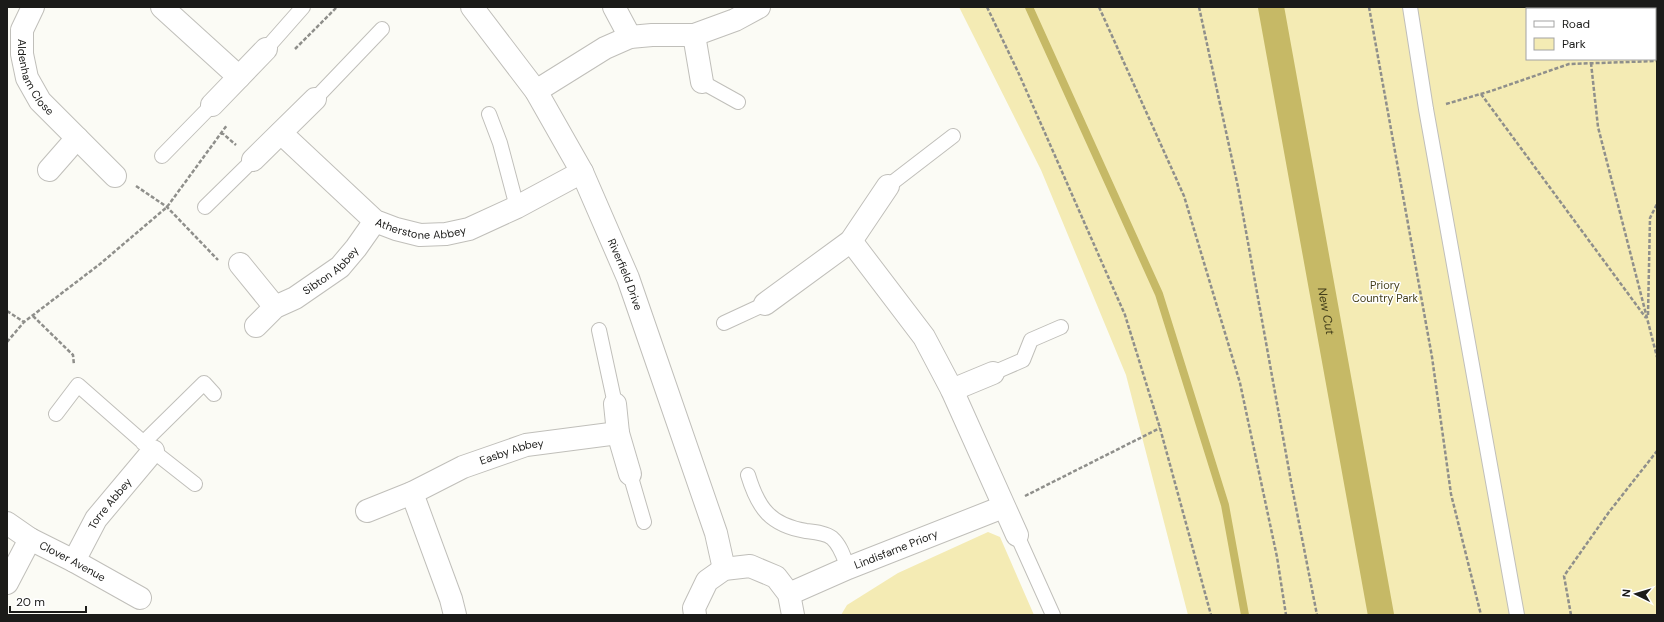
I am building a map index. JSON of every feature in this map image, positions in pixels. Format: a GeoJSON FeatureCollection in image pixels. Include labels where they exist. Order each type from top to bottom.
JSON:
{"type":"FeatureCollection","features":[{"type":"Feature","properties":{"kind":"street","name":"Aldenham Close"},"geometry":{"type":"LineString","coordinates":[[33,7],[22,30],[22,54],[27,78],[40,101],[115,176]]}},
{"type":"Feature","properties":{"kind":"street"},"geometry":{"type":"LineString","coordinates":[[162,7],[239,77]]}},
{"type":"Feature","properties":{"kind":"street","name":"Riverfield Drive"},"geometry":{"type":"LineString","coordinates":[[472,7],[536,91],[582,172],[628,278],[716,533],[724,569]]}},
{"type":"Feature","properties":{"kind":"street"},"geometry":{"type":"LineString","coordinates":[[614,7],[630,38]]}},
{"type":"Feature","properties":{"kind":"street"},"geometry":{"type":"LineString","coordinates":[[536,91],[605,48],[630,38],[652,35],[694,35],[735,20],[759,7]]}},
{"type":"Feature","properties":{"kind":"street"},"geometry":{"type":"LineString","coordinates":[[694,35],[702,82]]}},
{"type":"Feature","properties":{"kind":"street"},"geometry":{"type":"LineString","coordinates":[[212,105],[266,49]]}},
{"type":"Feature","properties":{"kind":"street"},"geometry":{"type":"LineString","coordinates":[[253,160],[315,99]]}},
{"type":"Feature","properties":{"kind":"street","name":"Atherstone Abbey"},"geometry":{"type":"LineString","coordinates":[[281,133],[376,221],[396,230],[420,235],[446,234],[469,229],[517,207],[582,172]]}},
{"type":"Feature","properties":{"kind":"street"},"geometry":{"type":"LineString","coordinates":[[49,170],[77,138]]}},
{"type":"Feature","properties":{"kind":"street"},"geometry":{"type":"LineString","coordinates":[[765,304],[851,241],[888,186]]}},
{"type":"Feature","properties":{"kind":"street","name":"Sibton Abbey"},"geometry":{"type":"LineString","coordinates":[[256,326],[274,307],[295,298],[340,267],[376,221]]}},
{"type":"Feature","properties":{"kind":"street"},"geometry":{"type":"LineString","coordinates":[[851,241],[924,336],[952,390],[1016,535]]}},
{"type":"Feature","properties":{"kind":"street"},"geometry":{"type":"LineString","coordinates":[[240,264],[274,307]]}},
{"type":"Feature","properties":{"kind":"street"},"geometry":{"type":"LineString","coordinates":[[952,390],[993,373]]}},
{"type":"Feature","properties":{"kind":"street"},"geometry":{"type":"LineString","coordinates":[[616,404],[618,433],[630,474]]}},
{"type":"Feature","properties":{"kind":"street","name":"Easby Abbey"},"geometry":{"type":"LineString","coordinates":[[367,511],[412,493],[462,467],[526,445],[618,433]]}},
{"type":"Feature","properties":{"kind":"street","name":"Torre Abbey"},"geometry":{"type":"LineString","coordinates":[[74,561],[96,519],[148,447]]}},
{"type":"Feature","properties":{"kind":"street"},"geometry":{"type":"LineString","coordinates":[[412,493],[451,599],[455,615]]}},
{"type":"Feature","properties":{"kind":"street","name":"Lindisfarne Priory"},"geometry":{"type":"LineString","coordinates":[[792,605],[848,568],[1003,507]]}},
{"type":"Feature","properties":{"kind":"street","name":"Clover Avenue"},"geometry":{"type":"LineString","coordinates":[[7,522],[30,539],[74,561],[140,598]]}},
{"type":"Feature","properties":{"kind":"street"},"geometry":{"type":"LineString","coordinates":[[7,583],[30,539]]}},
{"type":"Feature","properties":{"kind":"street"},"geometry":{"type":"LineString","coordinates":[[695,615],[694,608],[707,581],[724,569],[750,566],[776,577],[792,605]]}},
{"type":"Feature","properties":{"kind":"lane"},"geometry":{"type":"LineString","coordinates":[[266,49],[303,7]]}},
{"type":"Feature","properties":{"kind":"lane"},"geometry":{"type":"LineString","coordinates":[[1410,7],[1426,109],[1517,615]]}},
{"type":"Feature","properties":{"kind":"lane"},"geometry":{"type":"LineString","coordinates":[[315,99],[382,29]]}},
{"type":"Feature","properties":{"kind":"lane"},"geometry":{"type":"LineString","coordinates":[[702,82],[738,102]]}},
{"type":"Feature","properties":{"kind":"lane"},"geometry":{"type":"LineString","coordinates":[[162,156],[212,105]]}},
{"type":"Feature","properties":{"kind":"lane"},"geometry":{"type":"LineString","coordinates":[[489,114],[500,143],[517,207]]}},
{"type":"Feature","properties":{"kind":"lane"},"geometry":{"type":"LineString","coordinates":[[888,186],[953,136]]}},
{"type":"Feature","properties":{"kind":"lane"},"geometry":{"type":"LineString","coordinates":[[205,207],[253,160]]}},
{"type":"Feature","properties":{"kind":"lane"},"geometry":{"type":"LineString","coordinates":[[724,323],[765,304]]}},
{"type":"Feature","properties":{"kind":"lane"},"geometry":{"type":"LineString","coordinates":[[993,373],[1023,360],[1032,340],[1061,327]]}},
{"type":"Feature","properties":{"kind":"lane"},"geometry":{"type":"LineString","coordinates":[[599,330],[616,404]]}},
{"type":"Feature","properties":{"kind":"lane"},"geometry":{"type":"LineString","coordinates":[[148,447],[204,383],[214,394]]}},
{"type":"Feature","properties":{"kind":"lane"},"geometry":{"type":"LineString","coordinates":[[56,414],[78,385],[148,447],[195,484]]}},
{"type":"Feature","properties":{"kind":"lane"},"geometry":{"type":"LineString","coordinates":[[630,474],[644,522]]}},
{"type":"Feature","properties":{"kind":"lane"},"geometry":{"type":"LineString","coordinates":[[748,475],[754,495],[765,512],[780,523],[796,529],[821,534],[832,538],[839,546],[848,568]]}},
{"type":"Feature","properties":{"kind":"lane"},"geometry":{"type":"LineString","coordinates":[[1016,535],[1053,615]]}},
{"type":"Feature","properties":{"kind":"path"},"geometry":{"type":"LineString","coordinates":[[292,52],[337,7]]}},
{"type":"Feature","properties":{"kind":"path"},"geometry":{"type":"LineString","coordinates":[[987,7],[1019,74],[1125,314],[1160,428],[1211,615]]}},
{"type":"Feature","properties":{"kind":"path"},"geometry":{"type":"LineString","coordinates":[[1099,7],[1184,196],[1240,383],[1277,557],[1286,615]]}},
{"type":"Feature","properties":{"kind":"path"},"geometry":{"type":"LineString","coordinates":[[1199,7],[1238,187],[1292,487],[1317,615]]}},
{"type":"Feature","properties":{"kind":"path"},"geometry":{"type":"LineString","coordinates":[[1369,7],[1432,357],[1451,494],[1481,615]]}},
{"type":"Feature","properties":{"kind":"path"},"geometry":{"type":"LineString","coordinates":[[1569,64],[1570,60]]}},
{"type":"Feature","properties":{"kind":"path"},"geometry":{"type":"LineString","coordinates":[[1426,109],[1481,94],[1569,64],[1657,61]]}},
{"type":"Feature","properties":{"kind":"path"},"geometry":{"type":"LineString","coordinates":[[1591,63],[1598,127],[1657,357]]}},
{"type":"Feature","properties":{"kind":"path"},"geometry":{"type":"LineString","coordinates":[[1481,94],[1648,320]]}},
{"type":"Feature","properties":{"kind":"path"},"geometry":{"type":"LineString","coordinates":[[7,342],[24,322],[100,264],[167,207],[230,120]]}},
{"type":"Feature","properties":{"kind":"path"},"geometry":{"type":"LineString","coordinates":[[115,176],[138,187],[167,207],[219,262],[240,264]]}},
{"type":"Feature","properties":{"kind":"path"},"geometry":{"type":"LineString","coordinates":[[1648,320],[1650,218],[1657,204]]}},
{"type":"Feature","properties":{"kind":"path"},"geometry":{"type":"LineString","coordinates":[[7,311],[24,322]]}},
{"type":"Feature","properties":{"kind":"path"},"geometry":{"type":"LineString","coordinates":[[33,316],[73,355],[78,385]]}},
{"type":"Feature","properties":{"kind":"path"},"geometry":{"type":"LineString","coordinates":[[1003,507],[1160,428]]}},
{"type":"Feature","properties":{"kind":"path"},"geometry":{"type":"LineString","coordinates":[[1571,615],[1564,576],[1609,512],[1657,451]]}},
{"type":"Feature","properties":{"kind":"green space","name":"Priory Country Park"},"geometry":{"type":"Polygon","coordinates":[[[959,7],[1657,7],[1657,615],[1188,615],[1126,375],[1041,170],[959,7]]]}},
{"type":"Feature","properties":{"kind":"green space"},"geometry":{"type":"Polygon","coordinates":[[[988,532],[1000,537],[1034,615],[841,615],[847,605],[898,573],[988,532]]]}},
{"type":"Feature","properties":{"kind":"waterway"},"geometry":{"type":"LineString","coordinates":[[1029,7],[1159,294],[1225,505],[1245,615]]}},
{"type":"Feature","properties":{"kind":"waterway","name":"New Cut"},"geometry":{"type":"LineString","coordinates":[[1271,7],[1381,615]]}}]}
